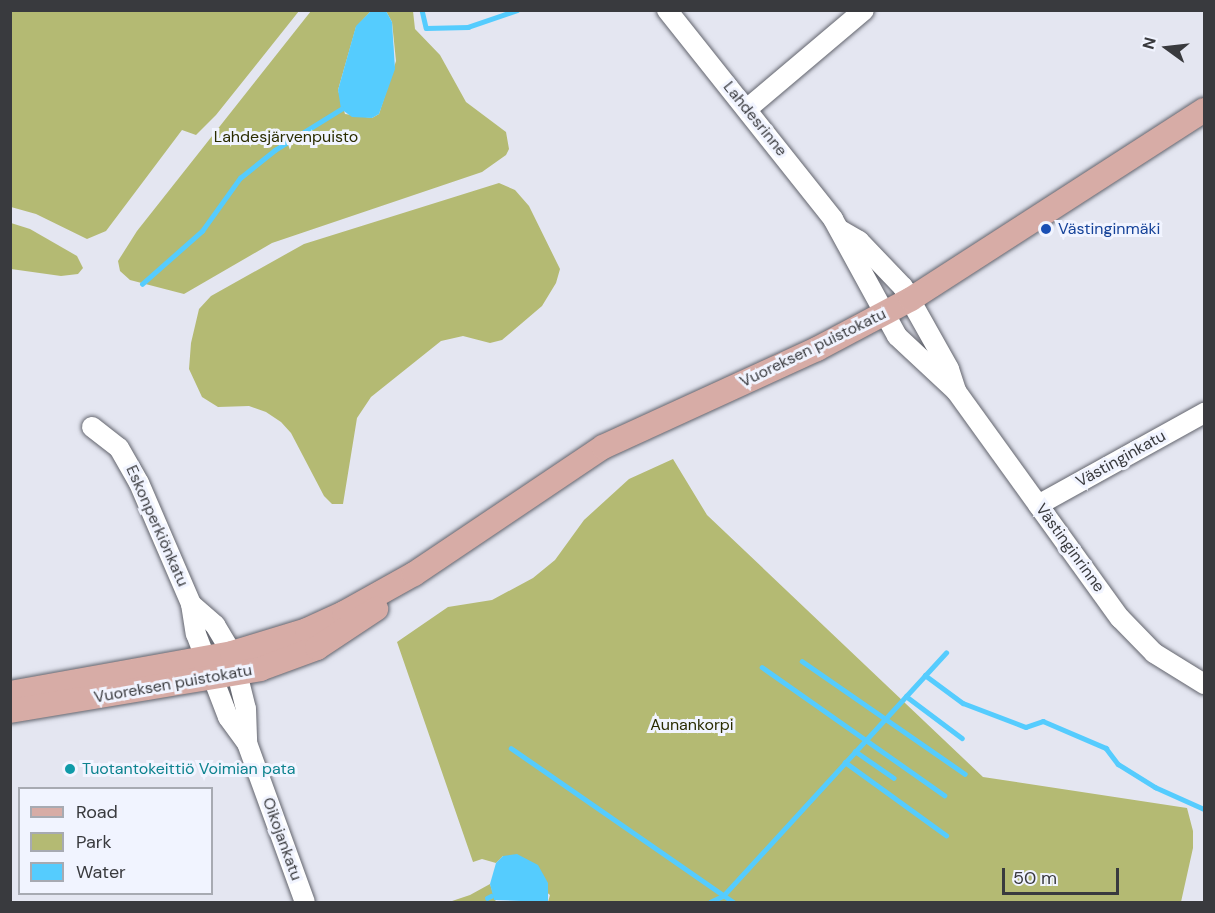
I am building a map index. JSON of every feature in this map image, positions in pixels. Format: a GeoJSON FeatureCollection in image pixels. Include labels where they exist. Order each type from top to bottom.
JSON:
{"type":"FeatureCollection","features":[{"type":"Feature","properties":{"kind":"main road","name":"Vuoreksen puistokatu"},"geometry":{"type":"LineString","coordinates":[[10,693],[210,668],[317,648],[344,633],[414,574],[603,447],[818,349],[911,299],[1204,110]]}},
{"type":"Feature","properties":{"kind":"main road","name":"Vuoreksen puistokatu"},"geometry":{"type":"LineString","coordinates":[[10,711],[210,668]]}},
{"type":"Feature","properties":{"kind":"street","name":"Lahdesrinne"},"geometry":{"type":"LineString","coordinates":[[667,10],[840,230],[884,314]]}},
{"type":"Feature","properties":{"kind":"street"},"geometry":{"type":"LineString","coordinates":[[747,109],[864,10]]}},
{"type":"Feature","properties":{"kind":"street","name":"Lahdesrinne"},"geometry":{"type":"LineString","coordinates":[[840,230],[876,257],[911,299]]}},
{"type":"Feature","properties":{"kind":"street","name":"Västinginrinne"},"geometry":{"type":"LineString","coordinates":[[911,299],[949,369],[956,391]]}},
{"type":"Feature","properties":{"kind":"street","name":"Västinginrinne"},"geometry":{"type":"LineString","coordinates":[[884,314],[897,336],[956,391],[1137,637],[1154,653],[1204,684]]}},
{"type":"Feature","properties":{"kind":"street","name":"Västinginkatu"},"geometry":{"type":"LineString","coordinates":[[1038,505],[1204,413]]}},
{"type":"Feature","properties":{"kind":"street","name":"Eskonperkiönkatu"},"geometry":{"type":"LineString","coordinates":[[92,427],[114,442],[129,462],[191,604],[210,668]]}},
{"type":"Feature","properties":{"kind":"street","name":"Eskonperkiönkatu"},"geometry":{"type":"LineString","coordinates":[[191,604],[215,625],[235,664]]}},
{"type":"Feature","properties":{"kind":"street","name":"Oikojankatu"},"geometry":{"type":"LineString","coordinates":[[235,664],[246,709],[247,743]]}},
{"type":"Feature","properties":{"kind":"street","name":"Oikojankatu"},"geometry":{"type":"LineString","coordinates":[[210,668],[228,717],[247,743],[305,903]]}},
{"type":"Feature","properties":{"kind":"green space"},"geometry":{"type":"Polygon","coordinates":[[[10,11],[299,11],[216,115],[196,135],[182,130],[106,231],[87,239],[36,214],[11,207],[10,11]]]}},
{"type":"Feature","properties":{"kind":"green space","name":"Lahdesjärvenpuisto"},"geometry":{"type":"Polygon","coordinates":[[[311,11],[371,11],[356,27],[338,90],[345,114],[372,118],[379,114],[396,61],[392,22],[386,11],[413,11],[415,29],[440,55],[466,102],[506,132],[509,149],[506,155],[482,172],[272,243],[184,294],[130,280],[120,271],[118,261],[137,231],[311,11]]]}},
{"type":"Feature","properties":{"kind":"green space"},"geometry":{"type":"Polygon","coordinates":[[[499,183],[515,190],[529,206],[560,269],[556,283],[542,306],[502,340],[490,343],[463,336],[441,341],[371,397],[357,418],[343,504],[332,504],[324,496],[291,433],[281,422],[266,412],[249,406],[218,407],[202,397],[189,369],[191,343],[199,309],[211,296],[304,244],[499,183]]]}},
{"type":"Feature","properties":{"kind":"green space"},"geometry":{"type":"Polygon","coordinates":[[[11,223],[30,229],[77,256],[83,268],[78,274],[61,276],[11,269],[11,223]]]}},
{"type":"Feature","properties":{"kind":"green space","name":"Aunankorpi"},"geometry":{"type":"Polygon","coordinates":[[[673,459],[707,515],[983,777],[1187,808],[1193,831],[1193,848],[1181,902],[548,902],[550,895],[503,856],[496,863],[482,859],[473,862],[397,642],[448,607],[492,600],[533,578],[555,560],[584,520],[629,479],[673,459]]]}},
{"type":"Feature","properties":{"kind":"green space"},"geometry":{"type":"Polygon","coordinates":[[[490,884],[496,902],[449,902],[470,895],[490,884]]]}},
{"type":"Feature","properties":{"kind":"water"},"geometry":{"type":"Polygon","coordinates":[[[371,11],[386,11],[392,22],[395,69],[379,114],[372,118],[352,117],[341,109],[338,90],[356,26],[371,11]]]}},
{"type":"Feature","properties":{"kind":"water"},"geometry":{"type":"Polygon","coordinates":[[[517,854],[538,865],[548,883],[548,902],[494,900],[490,884],[496,863],[503,856],[517,854]]]}},
{"type":"Feature","properties":{"kind":"waterway"},"geometry":{"type":"LineString","coordinates":[[422,10],[426,28],[468,27],[517,10]]}},
{"type":"Feature","properties":{"kind":"waterway"},"geometry":{"type":"LineString","coordinates":[[569,10],[582,10]]}},
{"type":"Feature","properties":{"kind":"waterway"},"geometry":{"type":"LineString","coordinates":[[142,284],[202,231],[240,178],[275,150],[341,109]]}},
{"type":"Feature","properties":{"kind":"waterway"},"geometry":{"type":"LineString","coordinates":[[710,902],[723,896],[946,653]]}},
{"type":"Feature","properties":{"kind":"waterway"},"geometry":{"type":"LineString","coordinates":[[802,661],[965,774]]}},
{"type":"Feature","properties":{"kind":"waterway"},"geometry":{"type":"LineString","coordinates":[[762,667],[944,795]]}},
{"type":"Feature","properties":{"kind":"waterway"},"geometry":{"type":"LineString","coordinates":[[925,675],[963,703],[1026,727],[1043,721],[1106,748],[1118,764],[1155,787],[1204,809]]}},
{"type":"Feature","properties":{"kind":"waterway"},"geometry":{"type":"LineString","coordinates":[[906,696],[962,738]]}},
{"type":"Feature","properties":{"kind":"waterway"},"geometry":{"type":"LineString","coordinates":[[511,748],[733,902]]}},
{"type":"Feature","properties":{"kind":"waterway"},"geometry":{"type":"LineString","coordinates":[[855,751],[894,778]]}},
{"type":"Feature","properties":{"kind":"waterway"},"geometry":{"type":"LineString","coordinates":[[845,762],[946,835]]}},
{"type":"Feature","properties":{"kind":"waterway"},"geometry":{"type":"LineString","coordinates":[[487,898],[491,896]]}},
{"type":"Feature","properties":{"kind":"place","name":"Västinginmäki"},"geometry":{"type":"Point","coordinates":[1046,229]}},
{"type":"Feature","properties":{"kind":"place","name":"Tuotantokeittiö Voimian pata"},"geometry":{"type":"Point","coordinates":[70,769]}}]}
